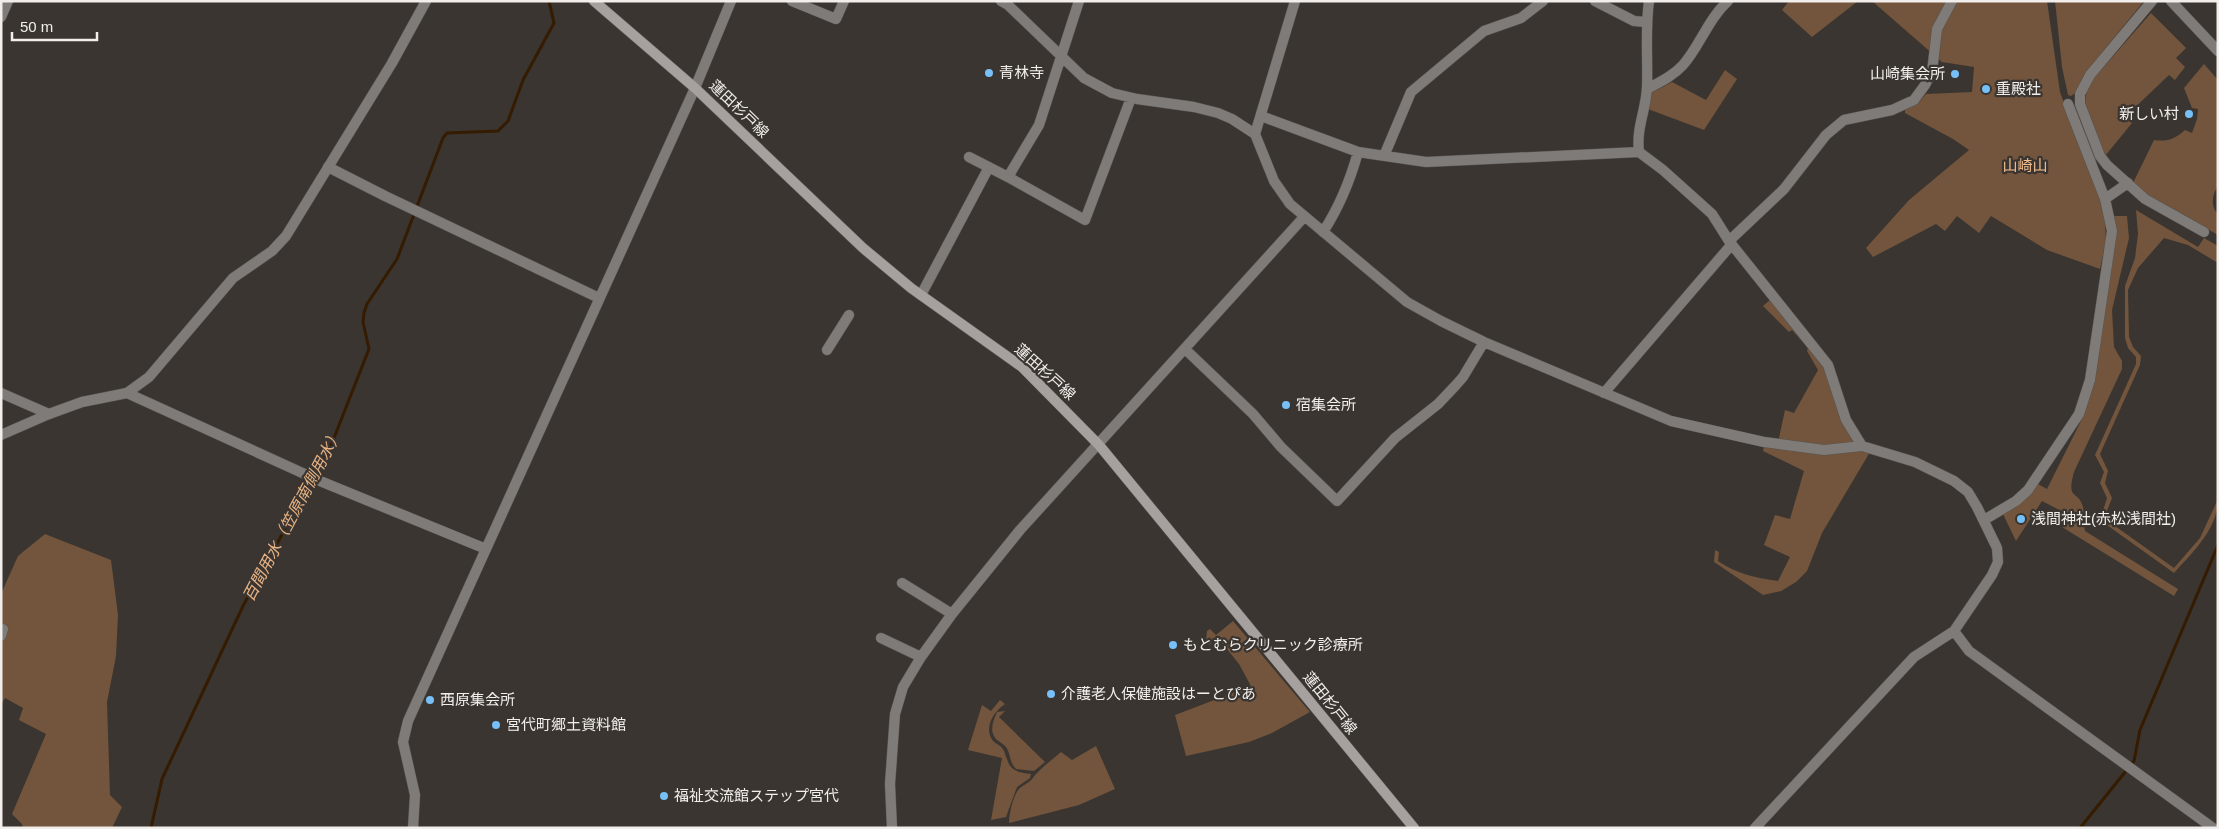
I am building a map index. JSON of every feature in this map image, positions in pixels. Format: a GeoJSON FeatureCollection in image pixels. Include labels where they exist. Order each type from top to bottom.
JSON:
{"type":"FeatureCollection","features":[{"type":"Feature","properties":{"kind":"main road","name":"蓮田杉戸線"},"geometry":{"type":"LineString","coordinates":[[594,1],[696,88],[863,248],[921,296],[1022,367],[1098,444],[1414,828]]}},
{"type":"Feature","properties":{"kind":"street"},"geometry":{"type":"LineString","coordinates":[[1,18],[8,1]]}},
{"type":"Feature","properties":{"kind":"street"},"geometry":{"type":"LineString","coordinates":[[1,435],[82,402],[127,393],[148,377],[233,278],[277,246],[286,236],[392,64],[426,1]]}},
{"type":"Feature","properties":{"kind":"street"},"geometry":{"type":"LineString","coordinates":[[413,828],[415,795],[403,742],[406,728],[599,298],[696,88],[731,1]]}},
{"type":"Feature","properties":{"kind":"street"},"geometry":{"type":"LineString","coordinates":[[792,1],[836,19],[844,1]]}},
{"type":"Feature","properties":{"kind":"street"},"geometry":{"type":"LineString","coordinates":[[1001,1],[1008,5],[1084,78],[1112,93],[1131,98],[1194,107],[1232,119],[1255,134],[1274,182],[1290,204],[1407,302],[1441,322],[1671,421],[1764,442],[1824,450],[1862,446],[1909,460],[1954,482],[1968,492],[1997,548],[1998,562],[1992,575],[1954,631],[1914,657],[1755,828]]}},
{"type":"Feature","properties":{"kind":"street"},"geometry":{"type":"LineString","coordinates":[[1008,177],[1039,126],[1079,1]]}},
{"type":"Feature","properties":{"kind":"street"},"geometry":{"type":"LineString","coordinates":[[1255,134],[1295,1]]}},
{"type":"Feature","properties":{"kind":"street"},"geometry":{"type":"LineString","coordinates":[[1384,156],[1411,92],[1484,31],[1521,18],[1543,1]]}},
{"type":"Feature","properties":{"kind":"street"},"geometry":{"type":"LineString","coordinates":[[1595,1],[1634,21],[1646,22]]}},
{"type":"Feature","properties":{"kind":"street"},"geometry":{"type":"LineString","coordinates":[[1639,152],[1637,136],[1647,89],[1646,22],[1649,1]]}},
{"type":"Feature","properties":{"kind":"street"},"geometry":{"type":"LineString","coordinates":[[1647,89],[1669,77],[1683,65],[1707,28],[1728,1]]}},
{"type":"Feature","properties":{"kind":"street"},"geometry":{"type":"LineString","coordinates":[[1604,393],[1731,243],[1784,189],[1826,135],[1844,120],[1892,110],[1914,100],[1932,72],[1937,28],[1952,1]]}},
{"type":"Feature","properties":{"kind":"street"},"geometry":{"type":"LineString","coordinates":[[2152,1],[2090,75],[2080,94],[2080,104],[2100,156],[2145,198],[2204,232]]}},
{"type":"Feature","properties":{"kind":"street"},"geometry":{"type":"LineString","coordinates":[[2171,1],[2218,51]]}},
{"type":"Feature","properties":{"kind":"street"},"geometry":{"type":"LineString","coordinates":[[969,157],[1085,220],[1131,98]]}},
{"type":"Feature","properties":{"kind":"street"},"geometry":{"type":"LineString","coordinates":[[1984,520],[2016,501],[2028,490],[2079,414],[2087,394],[2112,240],[2105,199],[2068,104]]}},
{"type":"Feature","properties":{"kind":"street"},"geometry":{"type":"LineString","coordinates":[[1261,116],[1358,152],[1426,162],[1639,152],[1663,170],[1712,214],[1731,243],[1828,365],[1846,420],[1862,446]]}},
{"type":"Feature","properties":{"kind":"street"},"geometry":{"type":"LineString","coordinates":[[1323,232],[1342,200],[1351,178],[1358,152]]}},
{"type":"Feature","properties":{"kind":"street"},"geometry":{"type":"LineString","coordinates":[[328,167],[599,298]]}},
{"type":"Feature","properties":{"kind":"street"},"geometry":{"type":"LineString","coordinates":[[921,296],[989,167]]}},
{"type":"Feature","properties":{"kind":"street"},"geometry":{"type":"LineString","coordinates":[[2105,199],[2128,183]]}},
{"type":"Feature","properties":{"kind":"street"},"geometry":{"type":"LineString","coordinates":[[892,828],[890,784],[895,714],[903,687],[921,657],[952,614],[1020,530],[1304,217]]}},
{"type":"Feature","properties":{"kind":"street"},"geometry":{"type":"LineString","coordinates":[[827,350],[849,315]]}},
{"type":"Feature","properties":{"kind":"street"},"geometry":{"type":"LineString","coordinates":[[1185,349],[1253,414],[1281,447],[1337,501],[1395,438],[1438,404],[1459,381],[1484,342]]}},
{"type":"Feature","properties":{"kind":"street"},"geometry":{"type":"LineString","coordinates":[[1,393],[49,414]]}},
{"type":"Feature","properties":{"kind":"street"},"geometry":{"type":"LineString","coordinates":[[127,393],[320,481],[486,549]]}},
{"type":"Feature","properties":{"kind":"street"},"geometry":{"type":"LineString","coordinates":[[902,583],[952,614]]}},
{"type":"Feature","properties":{"kind":"street"},"geometry":{"type":"LineString","coordinates":[[1954,631],[1970,651],[2213,828]]}},
{"type":"Feature","properties":{"kind":"street"},"geometry":{"type":"LineString","coordinates":[[881,638],[921,657]]}},
{"type":"Feature","properties":{"kind":"green space"},"geometry":{"type":"Polygon","coordinates":[[[1789,1],[1858,1],[1812,37],[1782,10],[1789,1]]]}},
{"type":"Feature","properties":{"kind":"green space","name":"山崎山"},"geometry":{"type":"Polygon","coordinates":[[[1872,1],[2047,1],[2060,92],[2100,200],[2105,222],[2106,240],[2100,269],[2047,250],[1991,216],[1979,233],[1957,216],[1945,231],[1936,224],[1873,257],[1866,248],[1909,200],[1969,150],[1953,139],[1905,113],[1905,109],[1919,102],[1926,94],[1972,92],[1974,67],[1942,62],[1872,1]]]}},
{"type":"Feature","properties":{"kind":"green space"},"geometry":{"type":"Polygon","coordinates":[[[2055,1],[2144,1],[2087,71],[2075,93],[2071,96],[2068,95],[2062,67],[2055,1]]]}},
{"type":"Feature","properties":{"kind":"green space"},"geometry":{"type":"Polygon","coordinates":[[[2151,13],[2186,48],[2176,58],[2185,67],[2175,80],[2169,75],[2127,115],[2132,123],[2105,156],[2085,102],[2087,89],[2093,79],[2151,13]]]}},
{"type":"Feature","properties":{"kind":"green space"},"geometry":{"type":"Polygon","coordinates":[[[2204,64],[2218,80],[2218,186],[2213,200],[2215,211],[2218,214],[2218,235],[2147,195],[2133,183],[2154,140],[2163,141],[2171,139],[2185,130],[2192,133],[2198,109],[2192,108],[2184,88],[2204,64]]]}},
{"type":"Feature","properties":{"kind":"green space"},"geometry":{"type":"Polygon","coordinates":[[[1725,70],[1737,79],[1704,130],[1648,109],[1651,93],[1672,82],[1706,100],[1725,70]]]}},
{"type":"Feature","properties":{"kind":"green space"},"geometry":{"type":"Polygon","coordinates":[[[2136,210],[2198,247],[2204,238],[2218,246],[2218,263],[2188,245],[2164,238],[2138,268],[2128,290],[2129,337],[2133,347],[2141,356],[2140,365],[2100,454],[2108,471],[2105,483],[2112,498],[2105,516],[2108,521],[2174,568],[2200,538],[2218,499],[2217,510],[2209,530],[2196,549],[2174,573],[2104,523],[2101,517],[2107,498],[2100,483],[2104,472],[2095,455],[2136,364],[2136,357],[2128,348],[2125,338],[2125,286],[2135,258],[2138,234],[2136,210]]]}},
{"type":"Feature","properties":{"kind":"green space"},"geometry":{"type":"Polygon","coordinates":[[[2114,216],[2127,216],[2129,238],[2112,310],[2114,347],[2122,361],[2122,369],[2074,472],[2071,488],[2083,507],[2085,531],[2178,589],[2174,596],[2062,527],[2067,514],[2042,501],[2016,541],[2002,512],[2036,483],[2047,489],[2083,417],[2095,379],[2116,236],[2114,216]]]}},
{"type":"Feature","properties":{"kind":"green space"},"geometry":{"type":"Polygon","coordinates":[[[1771,299],[1825,368],[1857,444],[1858,451],[1870,452],[1822,533],[1807,571],[1796,582],[1781,591],[1763,595],[1714,562],[1715,550],[1719,552],[1718,561],[1732,569],[1754,577],[1778,581],[1790,557],[1764,545],[1775,515],[1790,519],[1804,471],[1763,451],[1764,445],[1777,447],[1785,410],[1794,413],[1818,370],[1807,351],[1808,348],[1792,330],[1789,332],[1763,306],[1771,299]]]}},
{"type":"Feature","properties":{"kind":"green space"},"geometry":{"type":"Polygon","coordinates":[[[45,534],[111,560],[118,615],[116,656],[107,702],[110,795],[122,807],[112,828],[23,828],[22,824],[12,814],[46,734],[19,720],[23,708],[5,698],[1,705],[1,594],[18,556],[45,534]]]}},
{"type":"Feature","properties":{"kind":"green space"},"geometry":{"type":"Polygon","coordinates":[[[1233,621],[1310,712],[1272,733],[1249,742],[1186,756],[1175,715],[1251,686],[1239,664],[1218,638],[1209,645],[1206,641],[1207,631],[1210,629],[1216,635],[1233,621]]]}},
{"type":"Feature","properties":{"kind":"green space"},"geometry":{"type":"Polygon","coordinates":[[[1000,700],[1005,704],[991,720],[990,736],[1003,749],[1013,769],[1031,774],[1030,778],[1017,787],[1006,817],[991,820],[1002,758],[968,750],[982,705],[991,711],[1000,700]]]}},
{"type":"Feature","properties":{"kind":"green space"},"geometry":{"type":"Polygon","coordinates":[[[1005,711],[999,717],[1045,762],[1034,771],[1016,769],[1012,764],[1006,747],[994,736],[992,726],[997,712],[1005,711]]]}},
{"type":"Feature","properties":{"kind":"green space"},"geometry":{"type":"Polygon","coordinates":[[[1096,746],[1115,789],[1079,805],[1009,823],[1012,805],[1017,792],[1042,768],[1061,752],[1072,760],[1096,746]]]}},
{"type":"Feature","properties":{"kind":"waterway","name":"百間用水（笠原南側用水）"},"geometry":{"type":"LineString","coordinates":[[151,828],[162,779],[243,606],[332,443],[369,349],[363,322],[367,304],[397,259],[443,138],[447,133],[498,131],[508,121],[523,80],[554,23],[549,1]]}},
{"type":"Feature","properties":{"kind":"waterway"},"geometry":{"type":"LineString","coordinates":[[2080,828],[2134,761],[2140,730],[2218,545]]}},
{"type":"Feature","properties":{"kind":"place","name":"青林寺"},"geometry":{"type":"Point","coordinates":[989,73]}},
{"type":"Feature","properties":{"kind":"place","name":"山崎集会所"},"geometry":{"type":"Point","coordinates":[1955,74]}},
{"type":"Feature","properties":{"kind":"place","name":"重殿社"},"geometry":{"type":"Point","coordinates":[1986,89]}},
{"type":"Feature","properties":{"kind":"place","name":"新しい村"},"geometry":{"type":"Point","coordinates":[2189,114]}},
{"type":"Feature","properties":{"kind":"place","name":"宿集会所"},"geometry":{"type":"Point","coordinates":[1286,405]}},
{"type":"Feature","properties":{"kind":"place","name":"浅間神社(赤松浅間社)"},"geometry":{"type":"Point","coordinates":[2021,519]}},
{"type":"Feature","properties":{"kind":"place","name":"もとむらクリニック診療所"},"geometry":{"type":"Point","coordinates":[1173,645]}},
{"type":"Feature","properties":{"kind":"place","name":"介護老人保健施設はーとぴあ"},"geometry":{"type":"Point","coordinates":[1051,694]}},
{"type":"Feature","properties":{"kind":"place","name":"西原集会所"},"geometry":{"type":"Point","coordinates":[430,700]}},
{"type":"Feature","properties":{"kind":"place","name":"宮代町郷土資料館"},"geometry":{"type":"Point","coordinates":[496,725]}},
{"type":"Feature","properties":{"kind":"place","name":"福祉交流館ステップ宮代"},"geometry":{"type":"Point","coordinates":[664,796]}}]}
